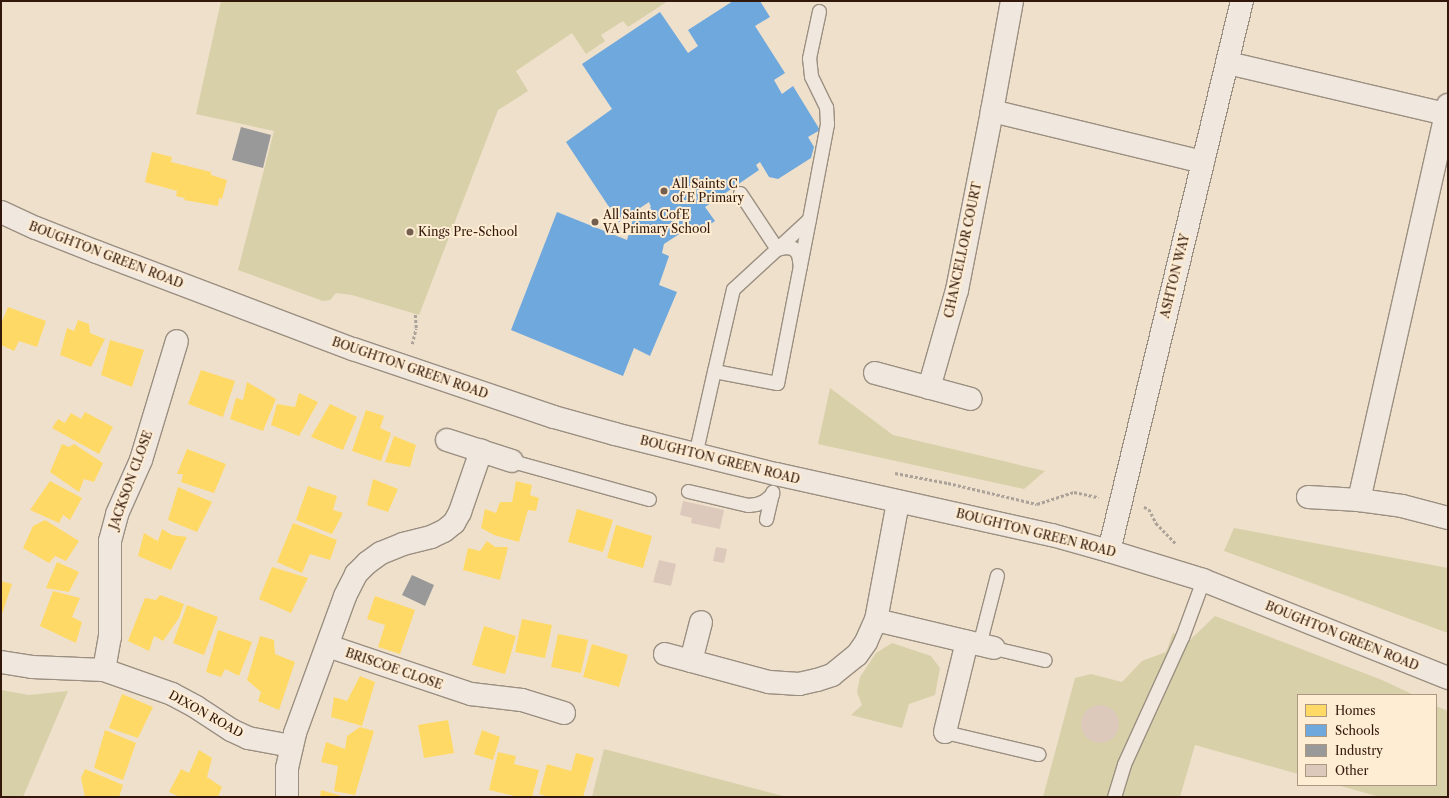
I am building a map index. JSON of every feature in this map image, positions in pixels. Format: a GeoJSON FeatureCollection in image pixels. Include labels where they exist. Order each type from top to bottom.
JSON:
{"type":"FeatureCollection","features":[{"type":"Feature","properties":{"kind":"street","name":"CHANCELLOR COURT"},"geometry":{"type":"LineString","coordinates":[[929,388],[957,290],[1012,1]]}},
{"type":"Feature","properties":{"kind":"street","name":"ASHTON WAY"},"geometry":{"type":"LineString","coordinates":[[1109,551],[1242,1]]}},
{"type":"Feature","properties":{"kind":"street"},"geometry":{"type":"LineString","coordinates":[[1228,63],[1447,109],[1359,500]]}},
{"type":"Feature","properties":{"kind":"street"},"geometry":{"type":"LineString","coordinates":[[992,111],[1203,162]]}},
{"type":"Feature","properties":{"kind":"street","name":"BOUGHTON GREEN ROAD"},"geometry":{"type":"LineString","coordinates":[[1,212],[90,250],[360,352],[554,417],[695,455],[774,484],[898,502],[1052,535],[1109,551],[1203,580],[1448,678]]}},
{"type":"Feature","properties":{"kind":"street","name":"JACKSON CLOSE"},"geometry":{"type":"LineString","coordinates":[[104,670],[110,637],[110,541],[117,514],[141,460],[177,341]]}},
{"type":"Feature","properties":{"kind":"street"},"geometry":{"type":"LineString","coordinates":[[875,374],[971,399]]}},
{"type":"Feature","properties":{"kind":"street"},"geometry":{"type":"LineString","coordinates":[[447,440],[512,461]]}},
{"type":"Feature","properties":{"kind":"street"},"geometry":{"type":"LineString","coordinates":[[287,797],[287,768],[291,746],[345,596],[356,574],[367,563],[381,553],[403,544],[431,537],[444,531],[454,523],[460,512],[481,451]]}},
{"type":"Feature","properties":{"kind":"street"},"geometry":{"type":"LineString","coordinates":[[1308,497],[1359,500],[1402,506],[1448,518]]}},
{"type":"Feature","properties":{"kind":"street"},"geometry":{"type":"LineString","coordinates":[[665,654],[769,682],[799,684],[832,675],[857,654],[866,642],[876,620],[898,502]]}},
{"type":"Feature","properties":{"kind":"street"},"geometry":{"type":"LineString","coordinates":[[876,620],[980,645],[945,732]]}},
{"type":"Feature","properties":{"kind":"street"},"geometry":{"type":"LineString","coordinates":[[690,661],[701,622]]}},
{"type":"Feature","properties":{"kind":"street","name":"BRISCOE CLOSE"},"geometry":{"type":"LineString","coordinates":[[328,646],[471,694],[522,700],[564,713]]}},
{"type":"Feature","properties":{"kind":"street","name":"DIXON ROAD"},"geometry":{"type":"LineString","coordinates":[[1,662],[32,666],[104,670],[172,694],[196,707],[231,730],[248,738],[291,746]]}},
{"type":"Feature","properties":{"kind":"lane"},"geometry":{"type":"LineString","coordinates":[[714,371],[777,383],[827,124],[826,107],[811,76],[809,58],[819,11]]}},
{"type":"Feature","properties":{"kind":"lane"},"geometry":{"type":"LineString","coordinates":[[740,193],[777,249]]}},
{"type":"Feature","properties":{"kind":"lane"},"geometry":{"type":"LineString","coordinates":[[695,455],[733,289],[809,219]]}},
{"type":"Feature","properties":{"kind":"lane"},"geometry":{"type":"LineString","coordinates":[[777,249],[786,247],[793,248],[798,254],[800,266]]}},
{"type":"Feature","properties":{"kind":"lane"},"geometry":{"type":"LineString","coordinates":[[512,461],[650,499]]}},
{"type":"Feature","properties":{"kind":"lane"},"geometry":{"type":"LineString","coordinates":[[688,491],[748,505],[764,501],[774,484]]}},
{"type":"Feature","properties":{"kind":"lane"},"geometry":{"type":"LineString","coordinates":[[766,519],[774,484]]}},
{"type":"Feature","properties":{"kind":"lane"},"geometry":{"type":"LineString","coordinates":[[997,575],[980,645],[1045,660]]}},
{"type":"Feature","properties":{"kind":"lane"},"geometry":{"type":"LineString","coordinates":[[1114,797],[1124,764],[1182,636],[1203,580]]}},
{"type":"Feature","properties":{"kind":"lane"},"geometry":{"type":"LineString","coordinates":[[945,732],[1038,754]]}},
{"type":"Feature","properties":{"kind":"path"},"geometry":{"type":"LineString","coordinates":[[411,348],[416,328],[415,313]]}},
{"type":"Feature","properties":{"kind":"path"},"geometry":{"type":"LineString","coordinates":[[893,473],[948,483],[1037,504],[1074,492],[1089,495]]}},
{"type":"Feature","properties":{"kind":"shaded area"},"geometry":{"type":"Polygon","coordinates":[[[221,1],[668,1],[628,27],[623,21],[601,35],[605,41],[586,54],[572,33],[516,71],[528,91],[498,110],[419,315],[352,295],[336,293],[330,300],[323,301],[238,270],[274,131],[196,114],[221,1]]]}},
{"type":"Feature","properties":{"kind":"shaded area"},"geometry":{"type":"Polygon","coordinates":[[[830,388],[893,435],[1045,471],[1024,489],[818,444],[830,388]]]}},
{"type":"Feature","properties":{"kind":"shaded area"},"geometry":{"type":"Polygon","coordinates":[[[1234,528],[1448,568],[1448,633],[1224,551],[1234,528]]]}},
{"type":"Feature","properties":{"kind":"shaded area"},"geometry":{"type":"Polygon","coordinates":[[[1215,616],[1382,680],[1412,694],[1297,694],[1297,774],[1195,745],[1180,797],[1043,797],[1075,678],[1091,674],[1122,682],[1142,661],[1166,652],[1173,633],[1190,640],[1215,616]]]}},
{"type":"Feature","properties":{"kind":"shaded area"},"geometry":{"type":"Polygon","coordinates":[[[892,643],[931,656],[940,668],[935,695],[909,704],[902,728],[851,715],[862,705],[857,692],[860,677],[876,653],[892,643]]]}},
{"type":"Feature","properties":{"kind":"shaded area"},"geometry":{"type":"Polygon","coordinates":[[[1,690],[29,695],[68,691],[23,797],[1,797],[1,690]]]}},
{"type":"Feature","properties":{"kind":"shaded area"},"geometry":{"type":"Polygon","coordinates":[[[1437,706],[1448,711],[1448,797],[1380,797],[1341,786],[1437,786],[1437,706]]]}},
{"type":"Feature","properties":{"kind":"shaded area"},"geometry":{"type":"Polygon","coordinates":[[[604,749],[787,797],[592,797],[604,749]]]}},
{"type":"Feature","properties":{"kind":"building: Homes"},"geometry":{"type":"Polygon","coordinates":[[[152,152],[172,157],[171,162],[211,172],[211,175],[227,180],[222,199],[219,198],[218,206],[184,200],[185,198],[176,196],[177,191],[145,182],[152,152]]]}},
{"type":"Feature","properties":{"kind":"building: Homes"},"geometry":{"type":"Polygon","coordinates":[[[8,307],[46,321],[37,347],[19,341],[14,351],[1,345],[1,324],[8,307]]]}},
{"type":"Feature","properties":{"kind":"building: Homes"},"geometry":{"type":"Polygon","coordinates":[[[78,320],[89,324],[90,333],[105,339],[91,367],[60,355],[67,328],[74,331],[78,320]]]}},
{"type":"Feature","properties":{"kind":"building: Homes"},"geometry":{"type":"Polygon","coordinates":[[[110,340],[144,350],[132,387],[101,375],[110,340]]]}},
{"type":"Feature","properties":{"kind":"building: Homes"},"geometry":{"type":"Polygon","coordinates":[[[201,370],[235,381],[223,417],[188,404],[201,370]]]}},
{"type":"Feature","properties":{"kind":"building: Homes"},"geometry":{"type":"Polygon","coordinates":[[[247,382],[276,399],[263,431],[230,419],[236,398],[243,400],[247,382]]]}},
{"type":"Feature","properties":{"kind":"building: Homes"},"geometry":{"type":"Polygon","coordinates":[[[299,393],[318,402],[299,436],[271,425],[277,404],[295,407],[299,393]]]}},
{"type":"Feature","properties":{"kind":"building: Homes"},"geometry":{"type":"Polygon","coordinates":[[[330,404],[357,417],[343,450],[311,437],[330,404]]]}},
{"type":"Feature","properties":{"kind":"building: Homes"},"geometry":{"type":"Polygon","coordinates":[[[366,410],[384,416],[380,428],[391,433],[381,461],[352,451],[366,410]]]}},
{"type":"Feature","properties":{"kind":"building: Homes"},"geometry":{"type":"Polygon","coordinates":[[[85,412],[113,427],[99,454],[52,428],[58,419],[65,423],[71,413],[81,419],[85,412]]]}},
{"type":"Feature","properties":{"kind":"building: Homes"},"geometry":{"type":"Polygon","coordinates":[[[394,436],[416,445],[410,467],[385,462],[394,436]]]}},
{"type":"Feature","properties":{"kind":"building: Homes"},"geometry":{"type":"Polygon","coordinates":[[[62,444],[69,447],[74,444],[103,463],[94,482],[84,479],[79,492],[50,472],[62,444]]]}},
{"type":"Feature","properties":{"kind":"building: Homes"},"geometry":{"type":"Polygon","coordinates":[[[187,449],[226,464],[214,493],[181,482],[183,474],[177,474],[187,449]]]}},
{"type":"Feature","properties":{"kind":"building: Homes"},"geometry":{"type":"Polygon","coordinates":[[[373,479],[398,489],[388,512],[367,505],[373,479]]]}},
{"type":"Feature","properties":{"kind":"building: Homes"},"geometry":{"type":"Polygon","coordinates":[[[50,481],[82,498],[70,520],[63,515],[59,523],[30,510],[50,481]]]}},
{"type":"Feature","properties":{"kind":"building: Homes"},"geometry":{"type":"Polygon","coordinates":[[[516,481],[532,485],[530,495],[539,498],[536,511],[528,510],[519,542],[494,535],[481,528],[485,509],[496,513],[500,502],[512,502],[516,481]]]}},
{"type":"Feature","properties":{"kind":"building: Homes"},"geometry":{"type":"Polygon","coordinates":[[[308,486],[337,496],[333,510],[343,513],[332,534],[296,520],[308,486]]]}},
{"type":"Feature","properties":{"kind":"building: Homes"},"geometry":{"type":"Polygon","coordinates":[[[178,487],[212,502],[197,532],[168,520],[178,487]]]}},
{"type":"Feature","properties":{"kind":"building: Homes"},"geometry":{"type":"Polygon","coordinates":[[[577,509],[613,520],[603,552],[568,542],[577,509]]]}},
{"type":"Feature","properties":{"kind":"building: Homes"},"geometry":{"type":"Polygon","coordinates":[[[45,520],[79,541],[66,561],[55,556],[49,563],[23,548],[33,526],[45,520]]]}},
{"type":"Feature","properties":{"kind":"building: Homes"},"geometry":{"type":"Polygon","coordinates":[[[293,523],[337,540],[330,560],[310,554],[302,573],[277,562],[293,523]]]}},
{"type":"Feature","properties":{"kind":"building: Homes"},"geometry":{"type":"Polygon","coordinates":[[[616,525],[652,536],[643,568],[607,558],[616,525]]]}},
{"type":"Feature","properties":{"kind":"building: Homes"},"geometry":{"type":"Polygon","coordinates":[[[162,529],[172,535],[187,537],[171,570],[138,556],[144,533],[158,541],[162,529]]]}},
{"type":"Feature","properties":{"kind":"building: Homes"},"geometry":{"type":"Polygon","coordinates":[[[487,541],[495,547],[508,547],[500,580],[463,570],[468,548],[480,551],[487,541]]]}},
{"type":"Feature","properties":{"kind":"building: Homes"},"geometry":{"type":"Polygon","coordinates":[[[57,562],[79,572],[69,592],[46,588],[57,562]]]}},
{"type":"Feature","properties":{"kind":"building: Homes"},"geometry":{"type":"Polygon","coordinates":[[[272,567],[308,578],[291,613],[259,599],[272,567]]]}},
{"type":"Feature","properties":{"kind":"building: Homes"},"geometry":{"type":"Polygon","coordinates":[[[1,581],[12,584],[1,617],[1,581]]]}},
{"type":"Feature","properties":{"kind":"building: Homes"},"geometry":{"type":"Polygon","coordinates":[[[53,591],[80,598],[72,617],[82,622],[76,643],[40,626],[53,591]]]}},
{"type":"Feature","properties":{"kind":"building: Homes"},"geometry":{"type":"Polygon","coordinates":[[[160,595],[184,604],[179,618],[163,641],[154,636],[149,651],[128,641],[145,598],[156,600],[160,595]]]}},
{"type":"Feature","properties":{"kind":"building: Homes"},"geometry":{"type":"Polygon","coordinates":[[[375,596],[415,610],[400,654],[378,647],[385,625],[367,619],[375,596]]]}},
{"type":"Feature","properties":{"kind":"building: Homes"},"geometry":{"type":"Polygon","coordinates":[[[187,605],[218,617],[204,655],[173,643],[187,605]]]}},
{"type":"Feature","properties":{"kind":"building: Homes"},"geometry":{"type":"Polygon","coordinates":[[[522,619],[552,625],[545,658],[515,652],[522,619]]]}},
{"type":"Feature","properties":{"kind":"building: Homes"},"geometry":{"type":"Polygon","coordinates":[[[484,626],[516,636],[505,674],[472,665],[484,626]]]}},
{"type":"Feature","properties":{"kind":"building: Homes"},"geometry":{"type":"Polygon","coordinates":[[[218,630],[252,642],[239,676],[225,669],[221,677],[206,672],[218,630]]]}},
{"type":"Feature","properties":{"kind":"building: Homes"},"geometry":{"type":"Polygon","coordinates":[[[558,634],[588,640],[581,673],[551,667],[558,634]]]}},
{"type":"Feature","properties":{"kind":"building: Homes"},"geometry":{"type":"Polygon","coordinates":[[[260,636],[274,640],[275,654],[295,662],[279,710],[258,701],[261,692],[247,680],[260,636]]]}},
{"type":"Feature","properties":{"kind":"building: Homes"},"geometry":{"type":"Polygon","coordinates":[[[592,644],[628,655],[619,687],[583,677],[592,644]]]}},
{"type":"Feature","properties":{"kind":"building: Homes"},"geometry":{"type":"Polygon","coordinates":[[[360,676],[375,682],[362,726],[331,717],[334,697],[347,701],[360,676]]]}},
{"type":"Feature","properties":{"kind":"building: Homes"},"geometry":{"type":"Polygon","coordinates":[[[122,694],[153,707],[138,738],[109,728],[122,694]]]}},
{"type":"Feature","properties":{"kind":"building: Homes"},"geometry":{"type":"Polygon","coordinates":[[[448,720],[454,753],[424,758],[418,725],[448,720]]]}},
{"type":"Feature","properties":{"kind":"building: Homes"},"geometry":{"type":"Polygon","coordinates":[[[360,727],[374,731],[355,795],[334,791],[338,766],[321,762],[326,742],[345,749],[347,736],[360,727]]]}},
{"type":"Feature","properties":{"kind":"building: Homes"},"geometry":{"type":"Polygon","coordinates":[[[105,730],[136,743],[123,780],[94,768],[105,730]]]}},
{"type":"Feature","properties":{"kind":"building: Homes"},"geometry":{"type":"Polygon","coordinates":[[[482,730],[500,737],[493,760],[474,754],[482,730]]]}},
{"type":"Feature","properties":{"kind":"building: Homes"},"geometry":{"type":"Polygon","coordinates":[[[199,750],[212,758],[207,777],[222,787],[218,797],[180,797],[169,792],[181,769],[189,773],[199,750]]]}},
{"type":"Feature","properties":{"kind":"building: Homes"},"geometry":{"type":"Polygon","coordinates":[[[498,752],[516,756],[514,764],[539,770],[532,797],[519,797],[489,790],[498,752]]]}},
{"type":"Feature","properties":{"kind":"building: Homes"},"geometry":{"type":"Polygon","coordinates":[[[576,753],[594,758],[583,797],[549,797],[539,794],[547,764],[571,771],[576,753]]]}},
{"type":"Feature","properties":{"kind":"building: Homes"},"geometry":{"type":"Polygon","coordinates":[[[85,769],[123,785],[119,797],[85,797],[81,778],[85,769]]]}},
{"type":"Feature","properties":{"kind":"building: Homes"},"geometry":{"type":"Polygon","coordinates":[[[321,790],[345,797],[320,797],[321,790]]]}},
{"type":"Feature","properties":{"kind":"building: Schools","name":"All Saints C of E Primary"},"geometry":{"type":"Polygon","coordinates":[[[733,1],[760,1],[770,17],[755,26],[785,73],[774,80],[782,94],[793,86],[820,130],[808,137],[814,147],[811,158],[778,179],[769,177],[760,162],[756,165],[759,170],[705,207],[715,221],[698,232],[693,225],[664,244],[662,253],[669,256],[659,285],[677,292],[650,356],[634,348],[623,376],[511,330],[557,212],[627,240],[633,219],[651,207],[649,202],[619,222],[566,142],[612,109],[582,64],[660,12],[688,53],[698,46],[688,30],[733,1]]]}},
{"type":"Feature","properties":{"kind":"building: Industry"},"geometry":{"type":"Polygon","coordinates":[[[241,127],[271,135],[263,168],[232,160],[241,127]]]}},
{"type":"Feature","properties":{"kind":"building: Industry"},"geometry":{"type":"Polygon","coordinates":[[[412,575],[434,585],[425,606],[402,595],[412,575]]]}},
{"type":"Feature","properties":{"kind":"building: Other"},"geometry":{"type":"Polygon","coordinates":[[[683,501],[724,510],[720,529],[691,523],[692,518],[680,515],[683,501]]]}},
{"type":"Feature","properties":{"kind":"building: Other"},"geometry":{"type":"Polygon","coordinates":[[[716,547],[727,549],[724,563],[713,561],[716,547]]]}},
{"type":"Feature","properties":{"kind":"building: Other"},"geometry":{"type":"Polygon","coordinates":[[[659,560],[676,564],[671,586],[653,582],[659,560]]]}},
{"type":"Feature","properties":{"kind":"building: Other"},"geometry":{"type":"Polygon","coordinates":[[[1096,705],[1104,705],[1111,708],[1116,713],[1119,724],[1116,735],[1111,740],[1104,743],[1096,743],[1089,740],[1084,735],[1081,728],[1081,720],[1084,713],[1089,708],[1096,705]]]}},
{"type":"Feature","properties":{"kind":"place","name":"All Saints C of E Primary"},"geometry":{"type":"Point","coordinates":[664,191]}},
{"type":"Feature","properties":{"kind":"place","name":"All Saints CofE VA Primary School"},"geometry":{"type":"Point","coordinates":[595,222]}},
{"type":"Feature","properties":{"kind":"place","name":"Kings Pre-School"},"geometry":{"type":"Point","coordinates":[410,232]}}]}
